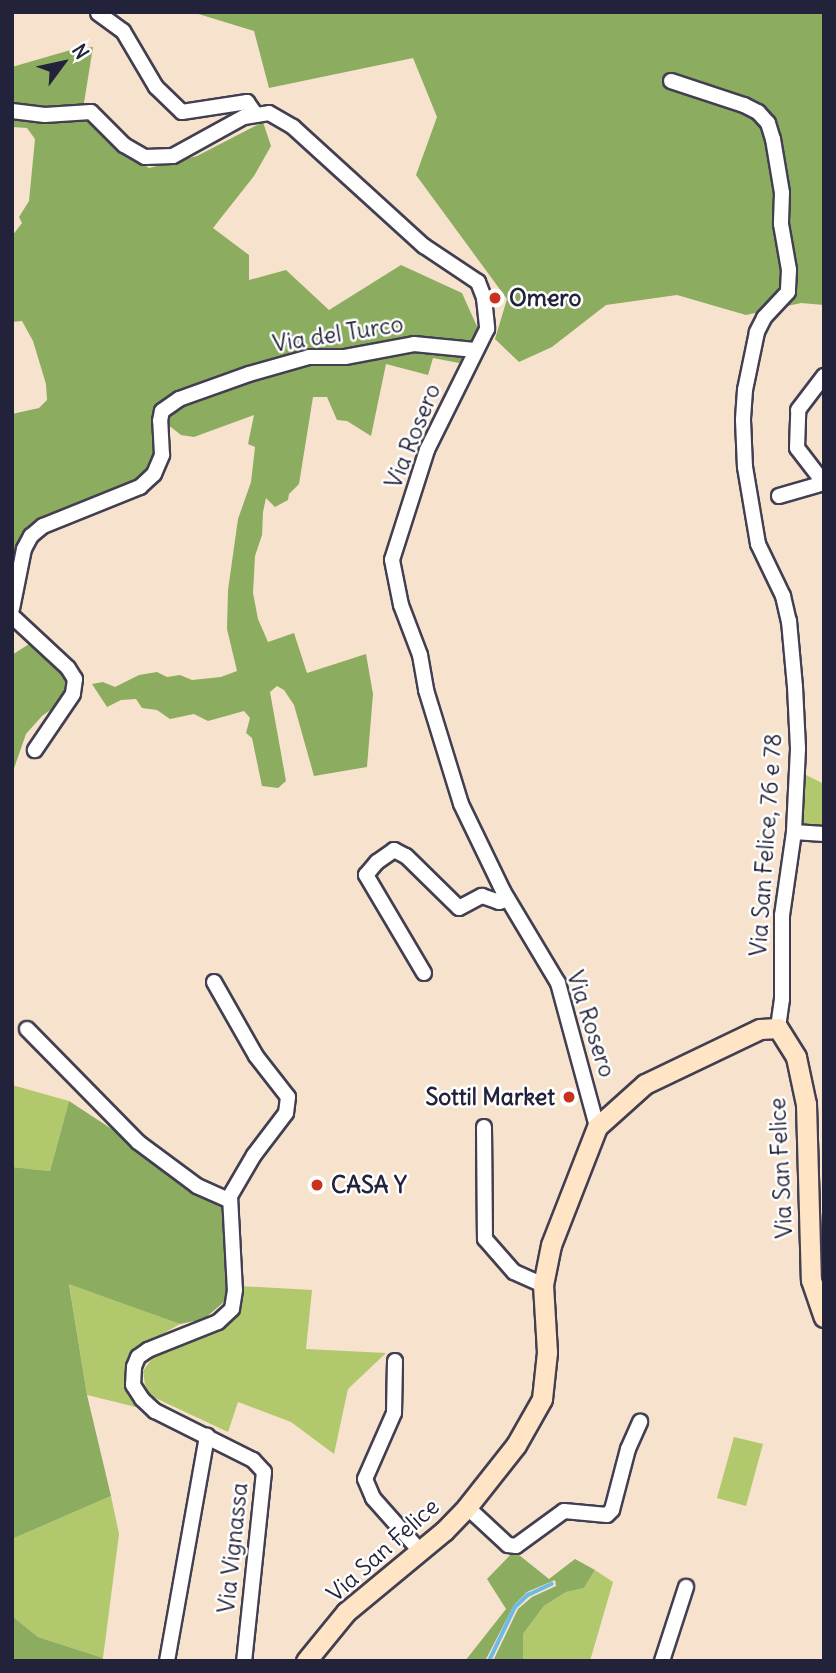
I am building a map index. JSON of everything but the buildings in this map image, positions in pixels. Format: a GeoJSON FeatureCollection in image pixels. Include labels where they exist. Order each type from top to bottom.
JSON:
{"type":"FeatureCollection","features":[{"type":"Feature","properties":{"kind":"street","name":"Via Rosero"},"geometry":{"type":"LineString","coordinates":[[98,13],[123,30],[156,87],[182,112],[247,102],[256,115],[269,113],[293,127],[424,246],[478,282],[484,298],[486,329],[427,450],[392,561],[401,605],[420,656],[426,690],[461,804],[508,899],[558,983],[597,1127]]}},
{"type":"Feature","properties":{"kind":"street","name":"Via San Felice, 76 e 78"},"geometry":{"type":"LineString","coordinates":[[671,81],[751,108],[768,123],[782,193],[781,224],[789,270],[788,292],[764,318],[757,332],[745,390],[746,467],[765,500],[758,544],[782,596],[789,621],[798,749],[794,832],[782,915],[782,999],[778,1028]]}},
{"type":"Feature","properties":{"kind":"street"},"geometry":{"type":"LineString","coordinates":[[12,111],[45,115],[91,112],[124,145],[145,157],[173,156],[244,117],[256,115]]}},
{"type":"Feature","properties":{"kind":"street","name":"Via del Turco"},"geometry":{"type":"LineString","coordinates":[[12,609],[24,549],[31,536],[43,526],[140,487],[154,474],[162,455],[162,411],[179,399],[249,374],[309,357],[345,357],[414,344],[475,351]]}},
{"type":"Feature","properties":{"kind":"street"},"geometry":{"type":"LineString","coordinates":[[765,500],[824,483],[797,448],[798,410],[824,376]]}},
{"type":"Feature","properties":{"kind":"street"},"geometry":{"type":"LineString","coordinates":[[12,616],[68,668],[75,679],[73,694],[35,750]]}},
{"type":"Feature","properties":{"kind":"street"},"geometry":{"type":"LineString","coordinates":[[794,832],[824,834]]}},
{"type":"Feature","properties":{"kind":"street"},"geometry":{"type":"LineString","coordinates":[[424,973],[366,875],[377,862],[394,850],[406,856],[459,908],[482,896],[499,902],[508,899]]}},
{"type":"Feature","properties":{"kind":"street"},"geometry":{"type":"LineString","coordinates":[[27,1029],[138,1142],[197,1186],[230,1201],[254,1156],[286,1113],[288,1097],[256,1056],[214,982]]}},
{"type":"Feature","properties":{"kind":"street","name":"Via San Felice"},"geometry":{"type":"LineString","coordinates":[[306,1661],[346,1612],[420,1551],[467,1507],[516,1445],[542,1399],[547,1352],[543,1285],[551,1245],[597,1127],[645,1084],[760,1028],[778,1028],[796,1057],[806,1104],[816,1230],[811,1280],[824,1317]]}},
{"type":"Feature","properties":{"kind":"street"},"geometry":{"type":"LineString","coordinates":[[484,1127],[485,1239],[514,1272],[543,1285]]}},
{"type":"Feature","properties":{"kind":"street","name":"Via Vignassa"},"geometry":{"type":"LineString","coordinates":[[230,1201],[235,1290],[232,1309],[218,1322],[148,1350],[138,1357],[134,1367],[133,1385],[142,1399],[155,1411],[253,1460],[264,1472],[244,1661]]}},
{"type":"Feature","properties":{"kind":"street"},"geometry":{"type":"LineString","coordinates":[[395,1361],[394,1413],[365,1479],[373,1498],[420,1551]]}},
{"type":"Feature","properties":{"kind":"street"},"geometry":{"type":"LineString","coordinates":[[467,1507],[508,1545],[516,1546],[564,1511],[607,1515],[612,1510],[628,1449],[640,1422]]}},
{"type":"Feature","properties":{"kind":"street"},"geometry":{"type":"LineString","coordinates":[[167,1661],[206,1436]]}},
{"type":"Feature","properties":{"kind":"street"},"geometry":{"type":"LineString","coordinates":[[662,1661],[685,1587]]}},
{"type":"Feature","properties":{"kind":"green space"},"geometry":{"type":"Polygon","coordinates":[[[192,12],[824,12],[824,305],[801,303],[746,315],[677,295],[606,305],[552,347],[519,362],[495,339],[507,299],[416,175],[437,117],[413,58],[269,88],[254,31],[192,12]]]}},
{"type":"Feature","properties":{"kind":"green space"},"geometry":{"type":"Polygon","coordinates":[[[93,47],[83,109],[46,111],[12,107],[12,67],[74,49],[93,47]]]}},
{"type":"Feature","properties":{"kind":"green space"},"geometry":{"type":"Polygon","coordinates":[[[12,121],[93,122],[111,135],[121,150],[149,168],[197,156],[263,122],[271,146],[254,176],[213,228],[249,255],[249,280],[286,270],[329,310],[401,265],[462,293],[479,331],[459,363],[433,358],[428,375],[386,364],[371,436],[347,421],[337,420],[327,397],[313,397],[299,484],[289,494],[288,500],[275,507],[266,498],[263,512],[262,535],[255,556],[253,593],[258,619],[268,642],[294,633],[307,673],[366,654],[373,694],[367,767],[314,776],[294,705],[284,690],[277,686],[270,692],[286,781],[278,788],[262,786],[252,738],[246,733],[250,718],[244,711],[208,721],[194,714],[170,719],[157,710],[142,708],[136,699],[121,700],[107,707],[92,684],[103,682],[115,687],[139,675],[157,672],[167,677],[180,675],[192,680],[221,677],[237,671],[227,629],[228,590],[238,519],[251,482],[255,447],[248,444],[254,415],[194,437],[181,435],[167,424],[164,416],[182,402],[227,385],[310,361],[350,361],[350,353],[314,351],[281,358],[202,382],[173,397],[155,410],[155,460],[144,478],[31,528],[19,543],[12,595],[12,414],[39,408],[47,400],[46,384],[33,341],[22,321],[12,322],[12,236],[22,223],[19,217],[29,201],[35,139],[27,128],[12,127],[12,121]]]}},
{"type":"Feature","properties":{"kind":"green space"},"geometry":{"type":"Polygon","coordinates":[[[29,644],[52,658],[67,673],[70,687],[56,706],[42,716],[26,734],[12,774],[12,655],[29,644]]]}},
{"type":"Feature","properties":{"kind":"green space"},"geometry":{"type":"Polygon","coordinates":[[[802,773],[824,784],[824,825],[801,825],[802,773]]]}},
{"type":"Feature","properties":{"kind":"green space"},"geometry":{"type":"Polygon","coordinates":[[[12,1085],[69,1101],[50,1171],[12,1167],[12,1085]]]}},
{"type":"Feature","properties":{"kind":"green space"},"geometry":{"type":"Polygon","coordinates":[[[69,1101],[226,1204],[228,1286],[225,1301],[204,1319],[180,1324],[69,1284],[87,1395],[111,1496],[12,1539],[12,1167],[50,1171],[69,1101]]]}},
{"type":"Feature","properties":{"kind":"green space"},"geometry":{"type":"Polygon","coordinates":[[[69,1283],[180,1324],[136,1349],[126,1370],[128,1389],[140,1408],[87,1395],[69,1283]]]}},
{"type":"Feature","properties":{"kind":"green space"},"geometry":{"type":"Polygon","coordinates":[[[239,1286],[312,1290],[306,1349],[386,1353],[348,1389],[334,1454],[291,1422],[238,1402],[228,1432],[151,1396],[145,1385],[143,1371],[151,1360],[170,1347],[220,1327],[239,1286]]]}},
{"type":"Feature","properties":{"kind":"green space"},"geometry":{"type":"Polygon","coordinates":[[[734,1437],[763,1444],[746,1506],[717,1498],[734,1437]]]}},
{"type":"Feature","properties":{"kind":"green space"},"geometry":{"type":"Polygon","coordinates":[[[111,1496],[119,1534],[103,1658],[38,1637],[12,1616],[12,1539],[111,1496]]]}},
{"type":"Feature","properties":{"kind":"green space"},"geometry":{"type":"Polygon","coordinates":[[[514,1551],[549,1579],[575,1559],[595,1570],[584,1588],[566,1592],[544,1606],[523,1634],[523,1661],[493,1661],[518,1609],[532,1597],[556,1586],[555,1580],[527,1592],[514,1605],[485,1661],[465,1661],[506,1609],[487,1579],[514,1551]]]}},
{"type":"Feature","properties":{"kind":"green space"},"geometry":{"type":"Polygon","coordinates":[[[595,1570],[613,1582],[590,1661],[523,1661],[523,1634],[544,1606],[566,1592],[584,1588],[595,1570]]]}},
{"type":"Feature","properties":{"kind":"green space"},"geometry":{"type":"Polygon","coordinates":[[[12,1616],[38,1637],[103,1658],[102,1661],[12,1661],[12,1616]]]}},
{"type":"Feature","properties":{"kind":"waterway"},"geometry":{"type":"LineString","coordinates":[[489,1661],[515,1607],[528,1595],[552,1584]]}},
{"type":"Feature","properties":{"kind":"place","name":"Omero"},"geometry":{"type":"Point","coordinates":[495,298]}},
{"type":"Feature","properties":{"kind":"place","name":"Sottil Market"},"geometry":{"type":"Point","coordinates":[569,1097]}},
{"type":"Feature","properties":{"kind":"place","name":"CASA Y"},"geometry":{"type":"Point","coordinates":[317,1185]}}]}
